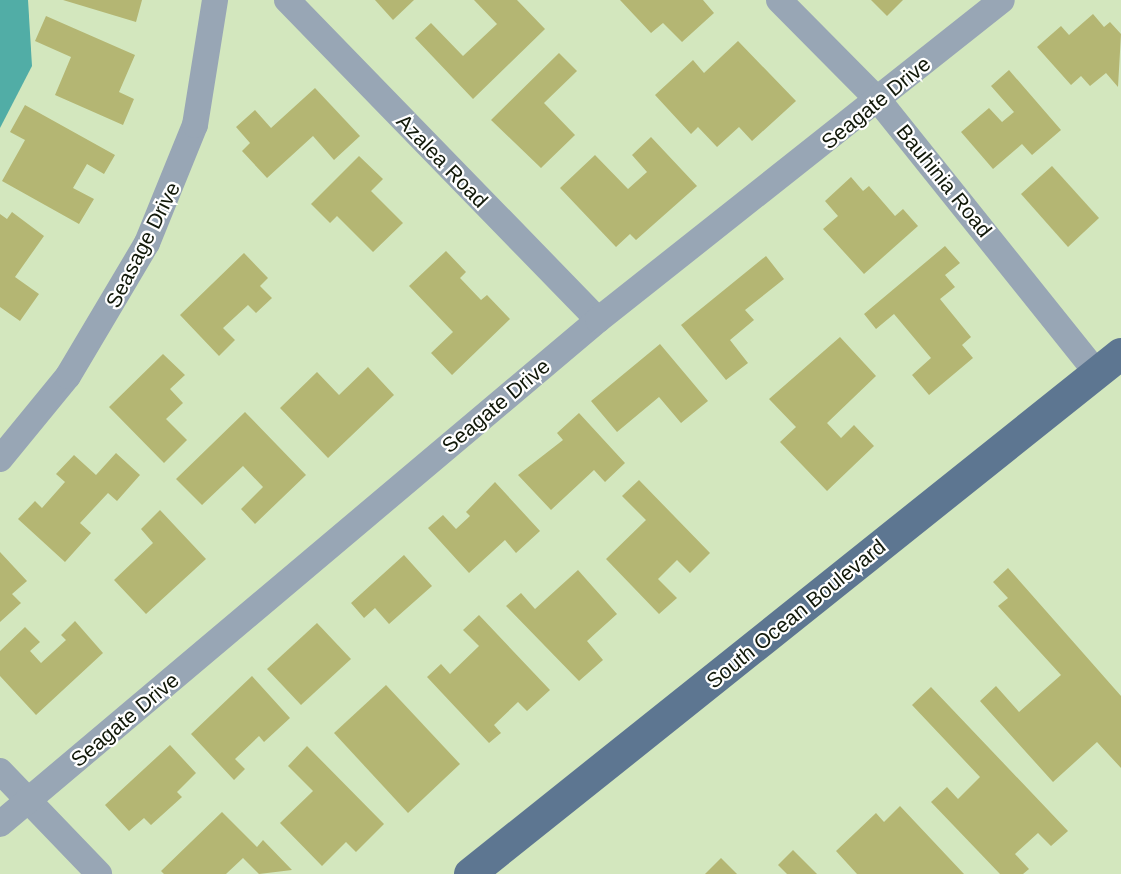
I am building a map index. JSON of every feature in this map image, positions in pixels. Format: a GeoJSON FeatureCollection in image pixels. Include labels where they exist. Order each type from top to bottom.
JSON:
{"type":"FeatureCollection","features":[{"type":"Feature","properties":{"kind":"main road","name":"South Ocean Boulevard"},"geometry":{"type":"LineString","coordinates":[[470,874],[1109,364]]}},
{"type":"Feature","properties":{"kind":"street","name":"Seasage Drive"},"geometry":{"type":"LineString","coordinates":[[0,459],[68,376],[147,243],[195,125],[215,0]]}},
{"type":"Feature","properties":{"kind":"street","name":"Azalea Road"},"geometry":{"type":"LineString","coordinates":[[287,0],[598,320]]}},
{"type":"Feature","properties":{"kind":"street","name":"Bauhinia Road"},"geometry":{"type":"LineString","coordinates":[[779,0],[879,101],[1109,364]]}},
{"type":"Feature","properties":{"kind":"street","name":"Seagate Drive"},"geometry":{"type":"LineString","coordinates":[[0,824],[29,802],[598,320],[879,101],[1002,0]]}},
{"type":"Feature","properties":{"kind":"street"},"geometry":{"type":"LineString","coordinates":[[0,771],[99,874]]}},
{"type":"Feature","properties":{"kind":"water"},"geometry":{"type":"Polygon","coordinates":[[[0,0],[28,0],[32,66],[0,128],[0,0]]]}},
{"type":"Feature","properties":{"kind":"building"},"geometry":{"type":"Polygon","coordinates":[[[63,0],[142,0],[136,22],[63,0]]]}},
{"type":"Feature","properties":{"kind":"building"},"geometry":{"type":"Polygon","coordinates":[[[375,0],[414,0],[393,20],[375,0]]]}},
{"type":"Feature","properties":{"kind":"building"},"geometry":{"type":"Polygon","coordinates":[[[474,0],[517,0],[545,29],[473,99],[415,38],[431,23],[463,56],[497,24],[474,0]]]}},
{"type":"Feature","properties":{"kind":"building"},"geometry":{"type":"Polygon","coordinates":[[[620,0],[703,0],[714,13],[682,42],[663,23],[651,33],[620,0]]]}},
{"type":"Feature","properties":{"kind":"building"},"geometry":{"type":"Polygon","coordinates":[[[871,0],[903,0],[887,16],[871,0]]]}},
{"type":"Feature","properties":{"kind":"building"},"geometry":{"type":"Polygon","coordinates":[[[1093,14],[1104,27],[1110,22],[1121,34],[1118,87],[1106,73],[1090,86],[1081,76],[1071,85],[1037,47],[1061,26],[1069,35],[1093,14]]]}},
{"type":"Feature","properties":{"kind":"building"},"geometry":{"type":"Polygon","coordinates":[[[46,16],[135,55],[119,92],[134,99],[123,125],[55,95],[71,57],[35,41],[46,16]]]}},
{"type":"Feature","properties":{"kind":"building"},"geometry":{"type":"Polygon","coordinates":[[[738,41],[796,101],[752,141],[739,127],[717,147],[698,127],[691,134],[655,95],[693,60],[704,73],[738,41]]]}},
{"type":"Feature","properties":{"kind":"building"},"geometry":{"type":"Polygon","coordinates":[[[559,53],[577,71],[544,103],[575,135],[541,168],[491,120],[559,53]]]}},
{"type":"Feature","properties":{"kind":"building"},"geometry":{"type":"Polygon","coordinates":[[[1009,70],[1061,130],[1032,155],[1022,144],[993,169],[961,132],[989,108],[1002,122],[1014,112],[991,86],[1009,70]]]}},
{"type":"Feature","properties":{"kind":"building"},"geometry":{"type":"Polygon","coordinates":[[[315,88],[360,136],[334,160],[313,136],[267,178],[242,151],[250,143],[236,127],[255,110],[271,128],[315,88]]]}},
{"type":"Feature","properties":{"kind":"building"},"geometry":{"type":"Polygon","coordinates":[[[25,105],[115,155],[104,174],[87,164],[73,188],[94,199],[79,224],[2,181],[25,140],[10,132],[25,105]]]}},
{"type":"Feature","properties":{"kind":"building"},"geometry":{"type":"Polygon","coordinates":[[[651,137],[697,186],[636,240],[630,234],[616,247],[560,188],[595,155],[628,189],[647,172],[632,155],[651,137]]]}},
{"type":"Feature","properties":{"kind":"building"},"geometry":{"type":"Polygon","coordinates":[[[359,156],[383,179],[371,191],[403,223],[373,252],[337,216],[330,223],[311,204],[359,156]]]}},
{"type":"Feature","properties":{"kind":"building"},"geometry":{"type":"Polygon","coordinates":[[[1052,166],[1099,218],[1068,247],[1021,194],[1052,166]]]}},
{"type":"Feature","properties":{"kind":"building"},"geometry":{"type":"Polygon","coordinates":[[[851,177],[863,191],[869,186],[895,216],[903,209],[918,226],[864,274],[823,229],[838,216],[825,201],[851,177]]]}},
{"type":"Feature","properties":{"kind":"building"},"geometry":{"type":"Polygon","coordinates":[[[12,212],[44,236],[15,277],[39,294],[20,321],[0,307],[0,214],[7,219],[12,212]]]}},
{"type":"Feature","properties":{"kind":"building"},"geometry":{"type":"Polygon","coordinates":[[[945,246],[960,263],[945,275],[955,287],[940,299],[971,337],[962,345],[973,358],[929,395],[912,375],[931,358],[894,314],[876,329],[864,314],[945,246]]]}},
{"type":"Feature","properties":{"kind":"building"},"geometry":{"type":"Polygon","coordinates":[[[446,251],[466,272],[460,278],[481,300],[487,295],[510,319],[452,375],[431,353],[453,332],[409,286],[446,251]]]}},
{"type":"Feature","properties":{"kind":"building"},"geometry":{"type":"Polygon","coordinates":[[[244,253],[268,278],[260,286],[272,298],[256,313],[248,305],[223,328],[235,340],[219,356],[180,315],[244,253]]]}},
{"type":"Feature","properties":{"kind":"building"},"geometry":{"type":"Polygon","coordinates":[[[766,256],[784,279],[745,310],[754,320],[730,340],[748,363],[726,380],[681,325],[766,256]]]}},
{"type":"Feature","properties":{"kind":"building"},"geometry":{"type":"Polygon","coordinates":[[[840,337],[876,376],[827,423],[841,438],[854,425],[874,446],[827,491],[780,442],[796,427],[769,399],[840,337]]]}},
{"type":"Feature","properties":{"kind":"building"},"geometry":{"type":"Polygon","coordinates":[[[660,344],[708,401],[681,423],[659,397],[617,432],[591,401],[660,344]]]}},
{"type":"Feature","properties":{"kind":"building"},"geometry":{"type":"Polygon","coordinates":[[[163,354],[185,375],[170,389],[183,403],[166,419],[187,440],[164,463],[109,407],[163,354]]]}},
{"type":"Feature","properties":{"kind":"building"},"geometry":{"type":"Polygon","coordinates":[[[368,367],[394,395],[328,458],[280,408],[317,372],[339,395],[368,367]]]}},
{"type":"Feature","properties":{"kind":"building"},"geometry":{"type":"Polygon","coordinates":[[[245,412],[306,475],[255,524],[241,509],[263,487],[243,466],[202,505],[176,479],[245,412]]]}},
{"type":"Feature","properties":{"kind":"building"},"geometry":{"type":"Polygon","coordinates":[[[579,413],[625,463],[605,482],[594,470],[551,510],[518,475],[563,440],[557,433],[579,413]]]}},
{"type":"Feature","properties":{"kind":"building"},"geometry":{"type":"Polygon","coordinates":[[[116,453],[140,475],[117,501],[108,493],[80,523],[91,533],[65,562],[18,519],[35,501],[42,508],[65,482],[56,474],[74,455],[96,475],[116,453]]]}},
{"type":"Feature","properties":{"kind":"building"},"geometry":{"type":"Polygon","coordinates":[[[639,480],[710,553],[690,573],[677,560],[658,579],[677,598],[659,614],[606,559],[646,520],[622,496],[639,480]]]}},
{"type":"Feature","properties":{"kind":"building"},"geometry":{"type":"Polygon","coordinates":[[[495,482],[540,531],[516,553],[505,540],[469,573],[428,528],[443,515],[456,529],[470,516],[466,512],[495,482]]]}},
{"type":"Feature","properties":{"kind":"building"},"geometry":{"type":"Polygon","coordinates":[[[160,510],[206,559],[146,614],[114,580],[153,543],[141,529],[160,510]]]}},
{"type":"Feature","properties":{"kind":"building"},"geometry":{"type":"Polygon","coordinates":[[[0,552],[27,581],[12,594],[21,603],[0,622],[0,552]]]}},
{"type":"Feature","properties":{"kind":"building"},"geometry":{"type":"Polygon","coordinates":[[[404,555],[432,586],[389,624],[375,608],[364,618],[351,603],[404,555]]]}},
{"type":"Feature","properties":{"kind":"building"},"geometry":{"type":"Polygon","coordinates":[[[1008,568],[1121,696],[1121,768],[1097,742],[1053,782],[980,701],[996,686],[1019,712],[1061,675],[998,606],[1008,598],[993,582],[1008,568]]]}},
{"type":"Feature","properties":{"kind":"building"},"geometry":{"type":"Polygon","coordinates":[[[578,570],[617,614],[587,641],[603,660],[579,681],[506,606],[521,593],[535,609],[578,570]]]}},
{"type":"Feature","properties":{"kind":"building"},"geometry":{"type":"Polygon","coordinates":[[[479,615],[550,690],[527,711],[518,702],[494,725],[501,733],[489,743],[427,677],[441,664],[450,674],[479,646],[463,630],[479,615]]]}},
{"type":"Feature","properties":{"kind":"building"},"geometry":{"type":"Polygon","coordinates":[[[75,621],[103,653],[36,715],[0,676],[0,651],[25,627],[40,642],[30,651],[41,663],[66,640],[61,635],[75,621]]]}},
{"type":"Feature","properties":{"kind":"building"},"geometry":{"type":"Polygon","coordinates":[[[317,623],[351,659],[301,705],[267,669],[317,623]]]}},
{"type":"Feature","properties":{"kind":"building"},"geometry":{"type":"Polygon","coordinates":[[[252,676],[290,718],[264,742],[259,736],[235,759],[245,769],[234,780],[191,734],[252,676]]]}},
{"type":"Feature","properties":{"kind":"building"},"geometry":{"type":"Polygon","coordinates":[[[386,685],[460,764],[408,813],[334,733],[386,685]]]}},
{"type":"Feature","properties":{"kind":"building"},"geometry":{"type":"Polygon","coordinates":[[[931,687],[1068,831],[1051,846],[1038,833],[1015,854],[1029,869],[1023,874],[1000,874],[931,802],[947,787],[958,799],[980,777],[912,705],[931,687]]]}},
{"type":"Feature","properties":{"kind":"building"},"geometry":{"type":"Polygon","coordinates":[[[170,745],[196,773],[177,792],[182,797],[151,825],[144,818],[129,831],[105,805],[170,745]]]}},
{"type":"Feature","properties":{"kind":"building"},"geometry":{"type":"Polygon","coordinates":[[[307,746],[384,824],[356,852],[346,842],[322,866],[280,823],[313,791],[288,766],[307,746]]]}},
{"type":"Feature","properties":{"kind":"building"},"geometry":{"type":"Polygon","coordinates":[[[900,806],[964,874],[857,874],[836,851],[876,813],[884,822],[900,806]]]}},
{"type":"Feature","properties":{"kind":"building"},"geometry":{"type":"Polygon","coordinates":[[[222,812],[257,847],[263,840],[292,870],[259,874],[243,858],[226,874],[164,874],[161,871],[222,812]]]}},
{"type":"Feature","properties":{"kind":"building"},"geometry":{"type":"Polygon","coordinates":[[[793,850],[817,874],[787,874],[778,865],[793,850]]]}},
{"type":"Feature","properties":{"kind":"building"},"geometry":{"type":"Polygon","coordinates":[[[721,858],[737,874],[705,874],[721,858]]]}}]}
